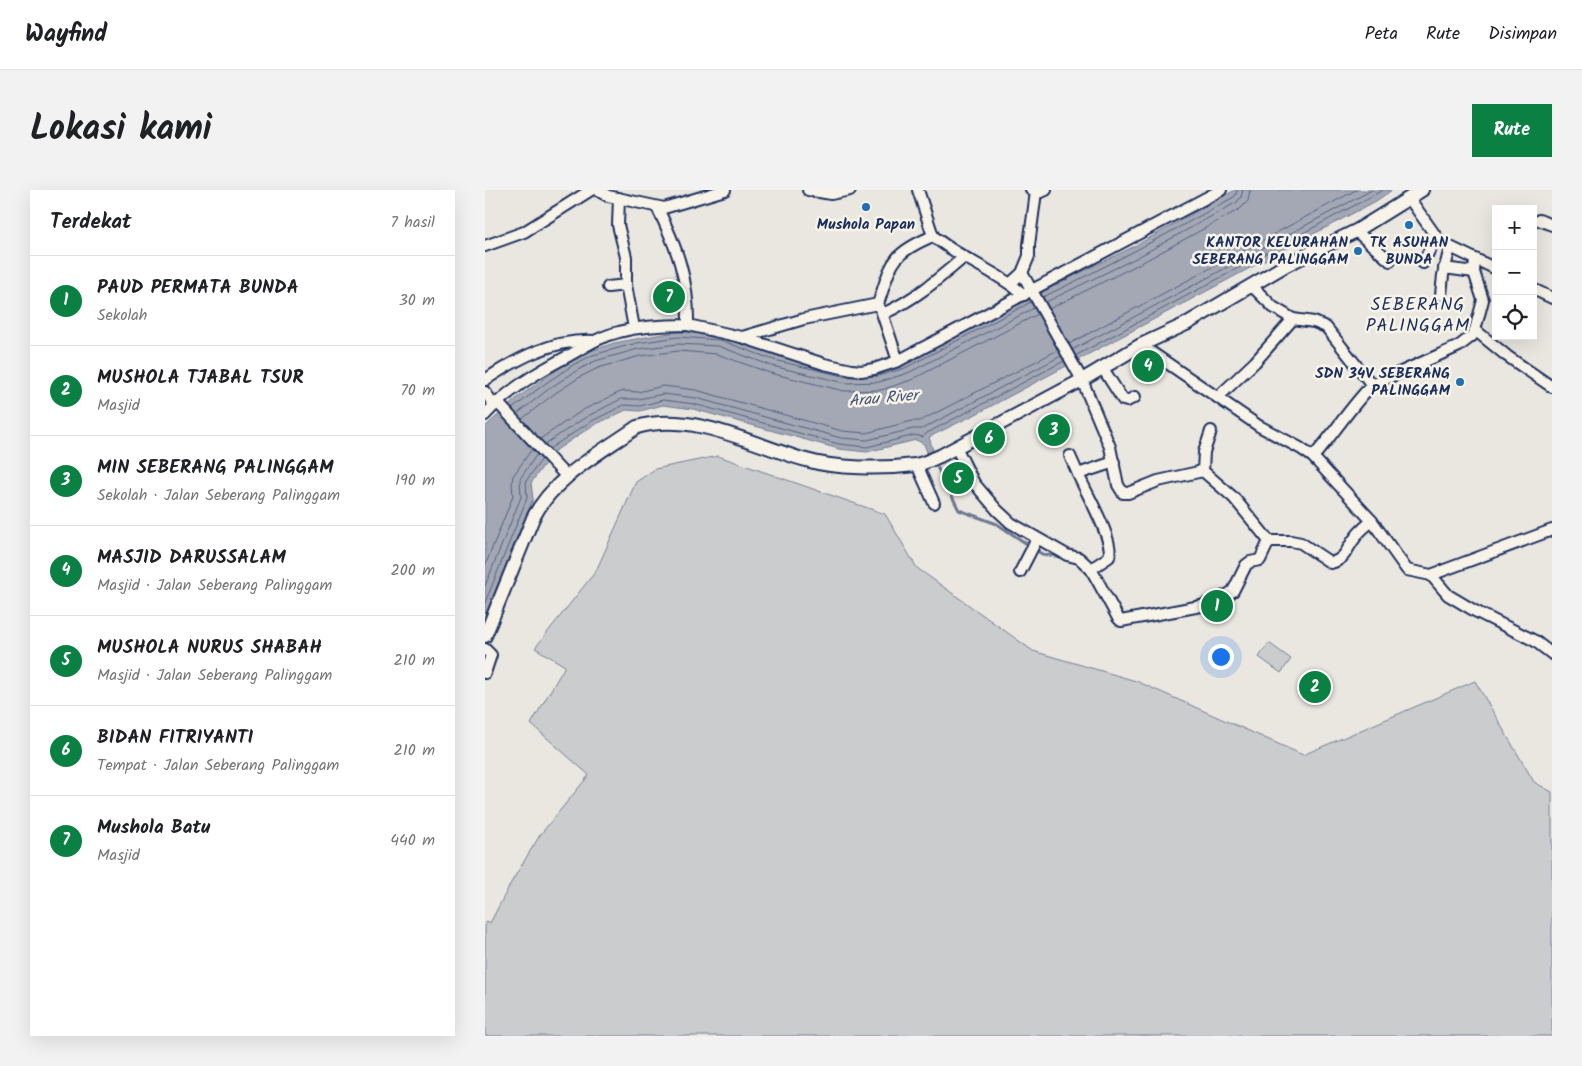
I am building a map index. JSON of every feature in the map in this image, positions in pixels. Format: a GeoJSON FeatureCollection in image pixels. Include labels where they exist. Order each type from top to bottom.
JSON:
{"type":"FeatureCollection","features":[{"type":"Feature","properties":{"kind":"street"},"geometry":{"type":"LineString","coordinates":[[485,246],[524,232],[591,190]]}},
{"type":"Feature","properties":{"kind":"street"},"geometry":{"type":"LineString","coordinates":[[597,190],[608,196],[657,207],[669,207],[725,190]]}},
{"type":"Feature","properties":{"kind":"street"},"geometry":{"type":"LineString","coordinates":[[808,190],[831,194],[849,190]]}},
{"type":"Feature","properties":{"kind":"street"},"geometry":{"type":"LineString","coordinates":[[918,190],[933,236],[963,258],[1030,293]]}},
{"type":"Feature","properties":{"kind":"street"},"geometry":{"type":"LineString","coordinates":[[485,414],[534,374],[608,335],[634,328],[688,325],[741,337],[824,364],[861,371],[874,369],[898,361],[1030,293],[1221,190]]}},
{"type":"Feature","properties":{"kind":"street"},"geometry":{"type":"LineString","coordinates":[[485,636],[539,506],[565,474],[637,427],[667,423],[705,427],[807,461],[843,467],[920,463],[940,456],[1079,375],[1102,367],[1141,345],[1186,324],[1251,285],[1356,231],[1422,190]]}},
{"type":"Feature","properties":{"kind":"street"},"geometry":{"type":"LineString","coordinates":[[1011,283],[1022,272],[1029,256],[1029,245],[1038,191]]}},
{"type":"Feature","properties":{"kind":"street"},"geometry":{"type":"LineString","coordinates":[[619,198],[618,218],[626,257],[626,285],[634,328]]}},
{"type":"Feature","properties":{"kind":"street"},"geometry":{"type":"LineString","coordinates":[[1409,198],[1441,242],[1492,267]]}},
{"type":"Feature","properties":{"kind":"street"},"geometry":{"type":"LineString","coordinates":[[657,207],[667,226],[682,267],[687,294],[688,325]]}},
{"type":"Feature","properties":{"kind":"street"},"geometry":{"type":"LineString","coordinates":[[1539,220],[1552,225]]}},
{"type":"Feature","properties":{"kind":"street"},"geometry":{"type":"LineString","coordinates":[[1356,231],[1390,261]]}},
{"type":"Feature","properties":{"kind":"street"},"geometry":{"type":"LineString","coordinates":[[898,361],[878,304],[895,259],[908,248],[933,236]]}},
{"type":"Feature","properties":{"kind":"street"},"geometry":{"type":"LineString","coordinates":[[1423,263],[1436,237]]}},
{"type":"Feature","properties":{"kind":"street"},"geometry":{"type":"LineString","coordinates":[[1441,295],[1441,280],[1450,248]]}},
{"type":"Feature","properties":{"kind":"street"},"geometry":{"type":"LineString","coordinates":[[883,314],[906,303],[936,282],[963,258]]}},
{"type":"Feature","properties":{"kind":"street"},"geometry":{"type":"LineString","coordinates":[[1313,457],[1330,438],[1361,396],[1372,385],[1459,346],[1468,340],[1475,330],[1483,300],[1474,272],[1475,259]]}},
{"type":"Feature","properties":{"kind":"street"},"geometry":{"type":"LineString","coordinates":[[1444,268],[1474,272]]}},
{"type":"Feature","properties":{"kind":"street"},"geometry":{"type":"LineString","coordinates":[[1022,272],[1030,293],[1079,375],[1110,447],[1120,490],[1123,493],[1128,493],[1158,481],[1203,471]]}},
{"type":"Feature","properties":{"kind":"street"},"geometry":{"type":"LineString","coordinates":[[608,287],[626,285]]}},
{"type":"Feature","properties":{"kind":"street"},"geometry":{"type":"LineString","coordinates":[[1251,285],[1273,307],[1293,319],[1319,323],[1326,328],[1372,385]]}},
{"type":"Feature","properties":{"kind":"street"},"geometry":{"type":"LineString","coordinates":[[1537,290],[1552,298]]}},
{"type":"Feature","properties":{"kind":"street"},"geometry":{"type":"LineString","coordinates":[[741,337],[804,319],[878,304]]}},
{"type":"Feature","properties":{"kind":"street"},"geometry":{"type":"LineString","coordinates":[[1218,398],[1255,362],[1293,319]]}},
{"type":"Feature","properties":{"kind":"street"},"geometry":{"type":"LineString","coordinates":[[1475,330],[1507,356],[1552,387]]}},
{"type":"Feature","properties":{"kind":"street"},"geometry":{"type":"LineString","coordinates":[[485,380],[515,361],[548,347],[569,341],[595,341]]}},
{"type":"Feature","properties":{"kind":"street"},"geometry":{"type":"LineString","coordinates":[[1141,345],[1259,426],[1313,457],[1372,520],[1407,570],[1431,575],[1552,530]]}},
{"type":"Feature","properties":{"kind":"street"},"geometry":{"type":"LineString","coordinates":[[1102,367],[1123,400],[1127,401],[1135,398]]}},
{"type":"Feature","properties":{"kind":"street"},"geometry":{"type":"LineString","coordinates":[[485,392],[565,474]]}},
{"type":"Feature","properties":{"kind":"street"},"geometry":{"type":"LineString","coordinates":[[1203,471],[1204,452],[1211,431]]}},
{"type":"Feature","properties":{"kind":"street"},"geometry":{"type":"LineString","coordinates":[[956,447],[972,479],[997,510],[1033,545],[1079,558],[1091,570],[1118,618],[1123,621],[1201,606],[1227,595],[1233,590],[1246,565],[1260,560],[1269,541]]}},
{"type":"Feature","properties":{"kind":"street"},"geometry":{"type":"LineString","coordinates":[[1070,456],[1103,526],[1109,551],[1109,557],[1091,570]]}},
{"type":"Feature","properties":{"kind":"street"},"geometry":{"type":"LineString","coordinates":[[1078,474],[1114,462]]}},
{"type":"Feature","properties":{"kind":"street"},"geometry":{"type":"LineString","coordinates":[[920,463],[934,503]]}},
{"type":"Feature","properties":{"kind":"street"},"geometry":{"type":"LineString","coordinates":[[1203,471],[1234,498],[1269,541]]}},
{"type":"Feature","properties":{"kind":"street"},"geometry":{"type":"LineString","coordinates":[[1269,541],[1301,543],[1331,563],[1339,561],[1344,556],[1356,536],[1372,520]]}},
{"type":"Feature","properties":{"kind":"street"},"geometry":{"type":"LineString","coordinates":[[1020,572],[1033,545]]}},
{"type":"Feature","properties":{"kind":"street"},"geometry":{"type":"LineString","coordinates":[[1431,575],[1448,595],[1475,611],[1535,641],[1552,654]]}},
{"type":"Feature","properties":{"kind":"street"},"geometry":{"type":"LineString","coordinates":[[485,649],[491,655],[485,673]]}},
{"type":"Feature","properties":{"kind":"shaded area"},"geometry":{"type":"Polygon","coordinates":[[[718,456],[885,514],[917,568],[1033,651],[1136,681],[1303,755],[1475,681],[1534,782],[1552,792],[1552,1036],[485,1036],[485,922],[490,923],[512,881],[540,835],[589,775],[531,724],[565,666],[535,648],[596,571],[636,482],[655,469],[718,456]]]}},
{"type":"Feature","properties":{"kind":"shaded area"},"geometry":{"type":"Polygon","coordinates":[[[1269,643],[1291,659],[1281,673],[1259,657],[1269,643]]]}},
{"type":"Feature","properties":{"kind":"water","name":"Arau River"},"geometry":{"type":"Polygon","coordinates":[[[1235,190],[1392,190],[1376,201],[980,412],[929,437],[935,457],[929,457],[924,444],[916,440],[867,452],[839,449],[693,409],[663,405],[640,411],[626,410],[592,426],[552,453],[531,483],[533,499],[485,616],[485,427],[516,399],[571,361],[591,351],[614,343],[678,332],[721,335],[775,355],[848,372],[903,363],[1020,302],[1133,247],[1235,190]]]}},
{"type":"Feature","properties":{"kind":"waterway"},"geometry":{"type":"LineString","coordinates":[[934,461],[959,510],[997,524],[1042,554],[1062,557]]}},
{"type":"Feature","properties":{"kind":"waterway"},"geometry":{"type":"LineString","coordinates":[[1083,567],[1090,577]]}},
{"type":"Feature","properties":{"kind":"place","name":"Mushola Papan"},"geometry":{"type":"Point","coordinates":[866,207]}},
{"type":"Feature","properties":{"kind":"place","name":"TK ASUHAN BUNDA"},"geometry":{"type":"Point","coordinates":[1409,225]}},
{"type":"Feature","properties":{"kind":"place","name":"KANTOR KELURAHAN SEBERANG PALINGGAM"},"geometry":{"type":"Point","coordinates":[1358,251]}},
{"type":"Feature","properties":{"kind":"place","name":"Mushola Batu"},"geometry":{"type":"Point","coordinates":[669,297]}},
{"type":"Feature","properties":{"kind":"place","name":"MASJID DARUSSALAM"},"geometry":{"type":"Point","coordinates":[1148,366]}},
{"type":"Feature","properties":{"kind":"place","name":"SDN 34V SEBERANG PALINGGAM"},"geometry":{"type":"Point","coordinates":[1460,382]}},
{"type":"Feature","properties":{"kind":"place","name":"MIN SEBERANG PALINGGAM"},"geometry":{"type":"Point","coordinates":[1054,430]}},
{"type":"Feature","properties":{"kind":"place","name":"BIDAN FITRIYANTI"},"geometry":{"type":"Point","coordinates":[989,438]}},
{"type":"Feature","properties":{"kind":"place","name":"MUSHOLA NURUS SHABAH"},"geometry":{"type":"Point","coordinates":[958,478]}},
{"type":"Feature","properties":{"kind":"place","name":"PAUD PERMATA BUNDA"},"geometry":{"type":"Point","coordinates":[1217,606]}},
{"type":"Feature","properties":{"kind":"place","name":"MUSHOLA TJABAL TSUR"},"geometry":{"type":"Point","coordinates":[1315,687]}},
{"type":"Feature","properties":{"kind":"district","name":"SEBERANG PALINGGAM"},"geometry":{"type":"Point","coordinates":[1418,314]}}]}
